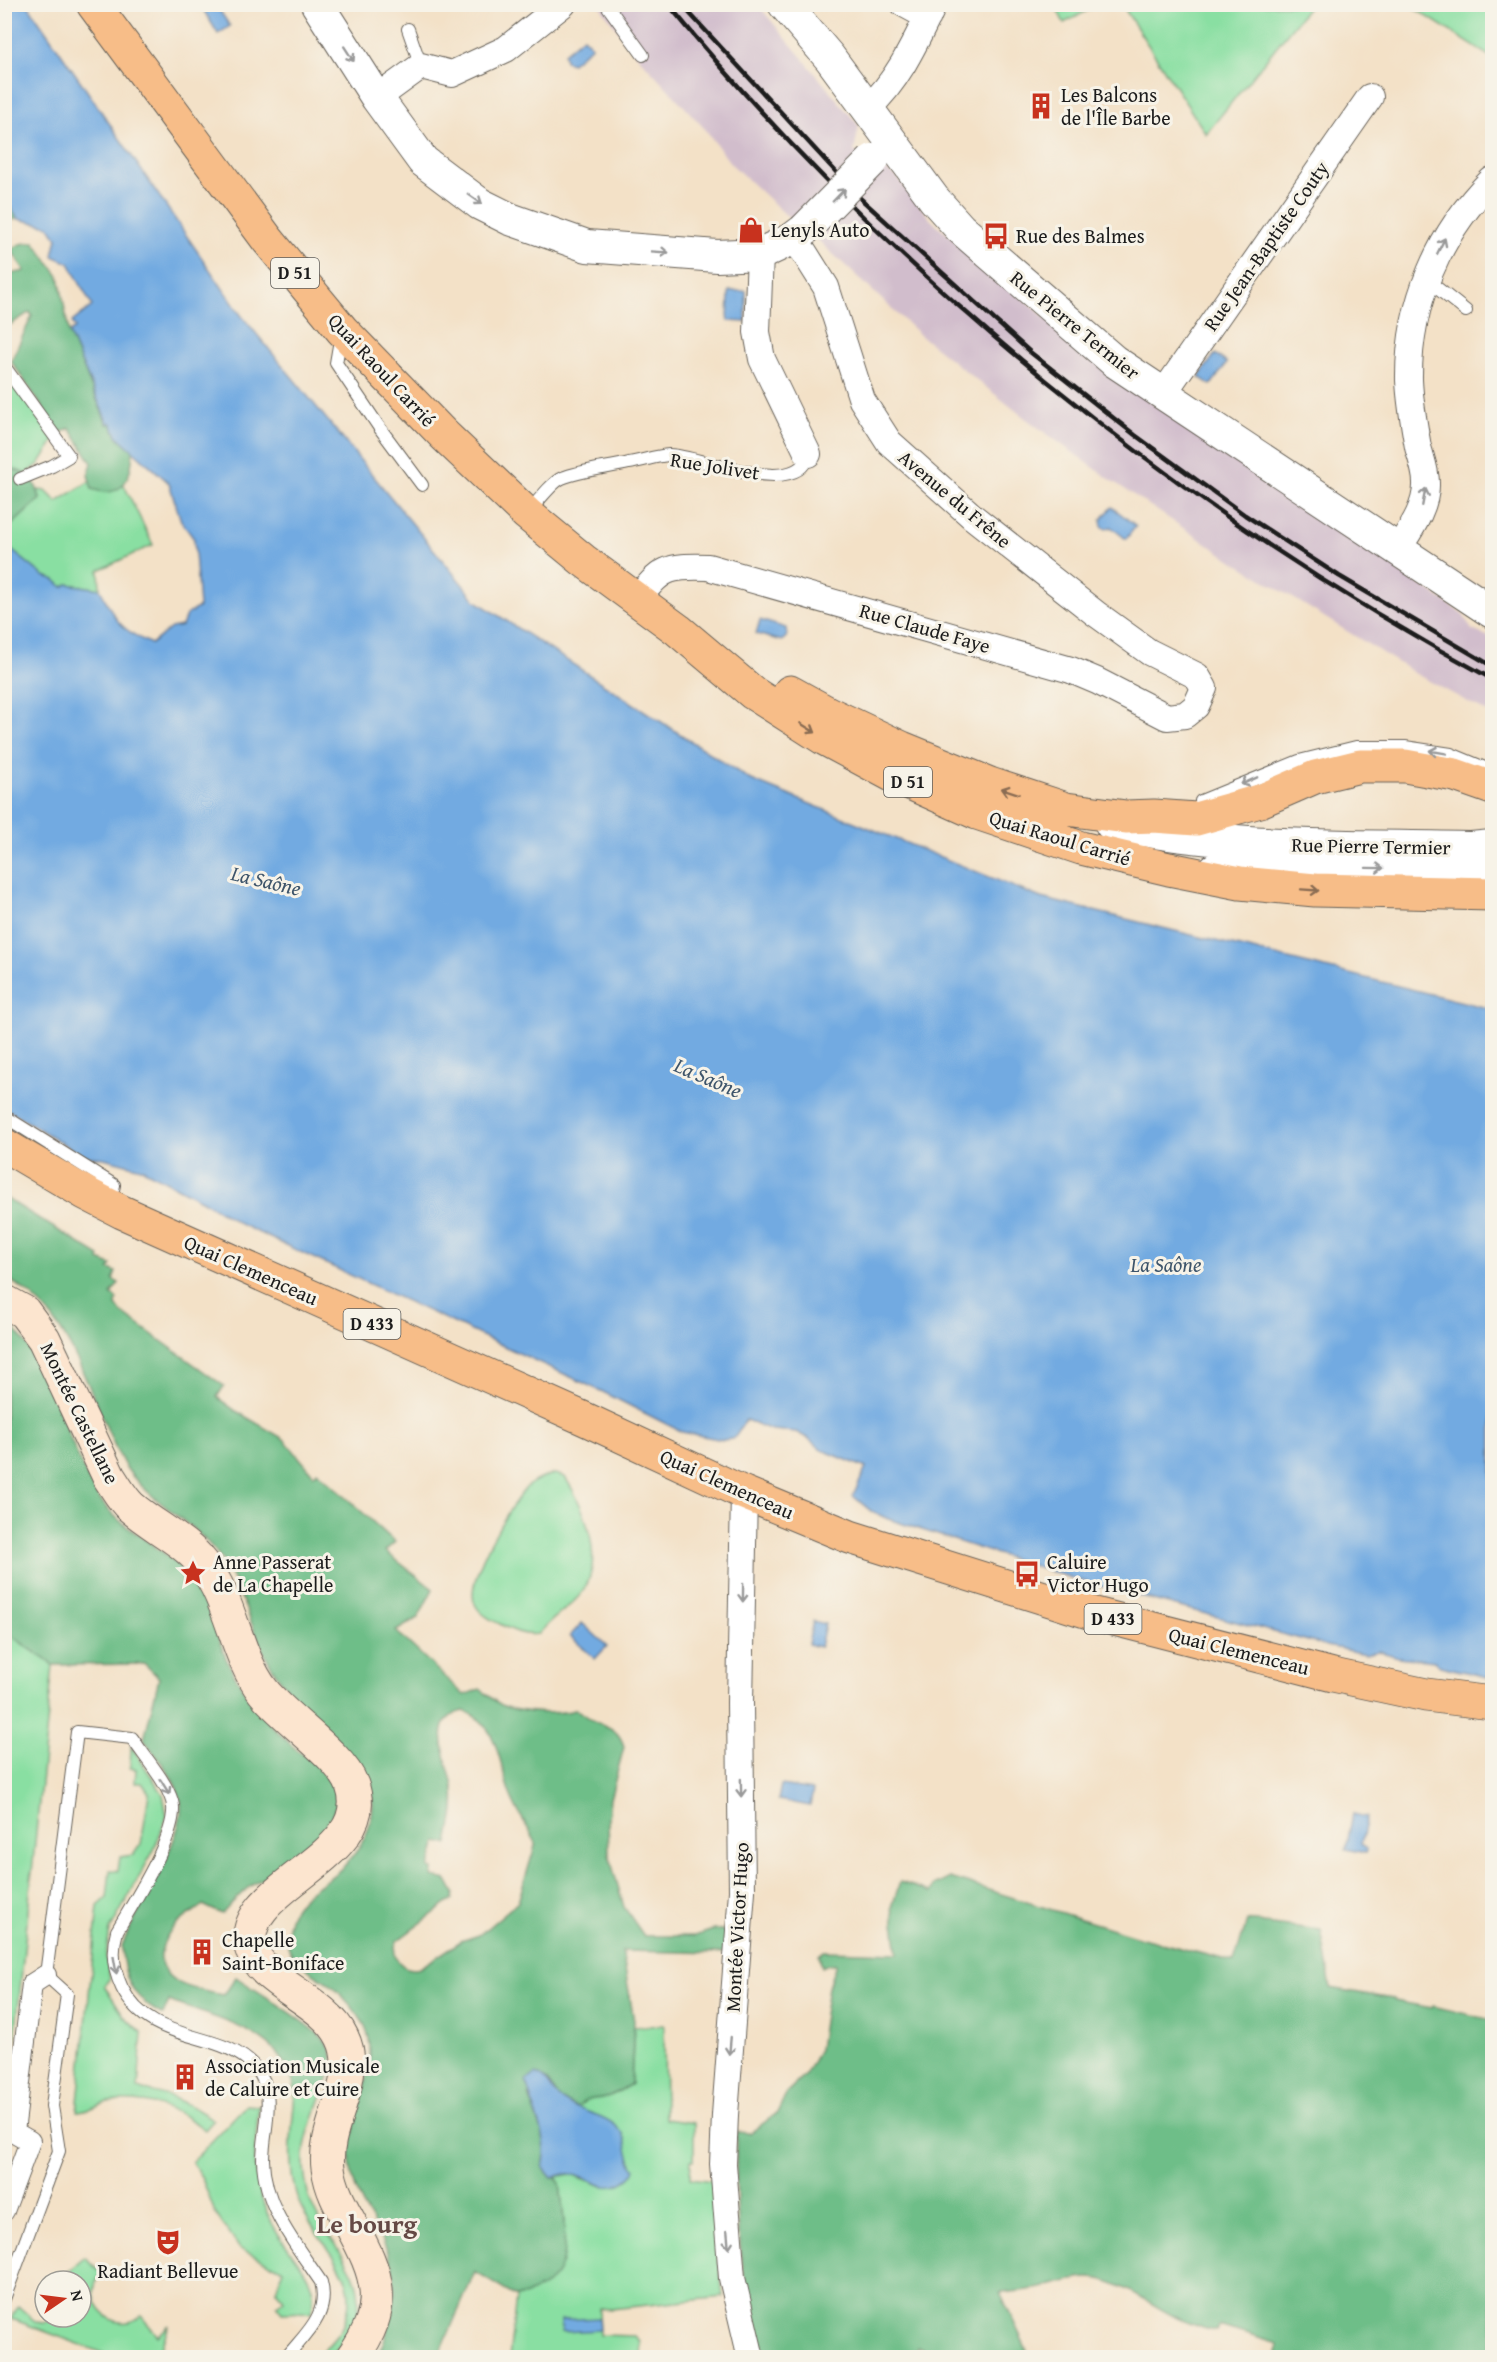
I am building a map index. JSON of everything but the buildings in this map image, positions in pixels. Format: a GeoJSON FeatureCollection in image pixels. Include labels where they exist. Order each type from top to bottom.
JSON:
{"type":"FeatureCollection","features":[{"type":"Feature","properties":{"kind":"main road","name":"Quai Raoul Carrié"},"geometry":{"type":"LineString","coordinates":[[93,4],[267,239],[342,330],[444,435],[527,514],[636,601],[678,630],[753,693],[825,739],[892,775],[987,816],[1081,848],[1169,869],[1240,883],[1315,890],[1492,894]]}},
{"type":"Feature","properties":{"kind":"main road","name":"Quai Raoul Carrié"},"geometry":{"type":"LineString","coordinates":[[678,630],[828,713],[902,748],[990,784],[1066,809],[1126,817],[1196,819],[1260,801],[1315,777],[1360,766],[1405,766],[1455,775],[1492,788]]}},
{"type":"Feature","properties":{"kind":"main road","name":"Quai Clemenceau"},"geometry":{"type":"LineString","coordinates":[[4,1145],[110,1206],[585,1419],[744,1493],[850,1537],[1095,1614],[1333,1675],[1426,1695],[1492,1703]]}},
{"type":"Feature","properties":{"kind":"main road","name":"Montée Castellane"},"geometry":{"type":"LineString","coordinates":[[4,1301],[24,1312],[44,1339],[109,1477],[119,1493],[130,1506],[192,1552],[204,1565],[221,1595],[256,1680],[275,1704],[342,1768],[351,1783],[355,1796],[354,1815],[348,1830],[337,1843],[268,1902],[253,1921],[250,1933],[251,1946],[261,1967],[323,2013],[336,2026],[349,2056],[348,2070],[330,2140],[327,2163],[330,2182],[366,2252],[376,2287],[376,2306],[372,2325],[352,2358]]}},
{"type":"Feature","properties":{"kind":"street"},"geometry":{"type":"LineString","coordinates":[[317,4],[377,98],[423,161],[480,204],[510,219],[586,246],[717,256],[760,254],[798,234],[882,151]]}},
{"type":"Feature","properties":{"kind":"street"},"geometry":{"type":"LineString","coordinates":[[377,98],[421,66],[452,74],[506,49],[563,4]]}},
{"type":"Feature","properties":{"kind":"street","name":"Rue Pierre Termier"},"geometry":{"type":"LineString","coordinates":[[784,4],[830,58],[868,108],[882,151],[934,199],[960,228],[1114,361],[1492,612]]}},
{"type":"Feature","properties":{"kind":"street"},"geometry":{"type":"LineString","coordinates":[[868,108],[883,93],[900,69],[931,11],[904,4]]}},
{"type":"Feature","properties":{"kind":"street","name":"Rue Jean-Baptiste Couty"},"geometry":{"type":"LineString","coordinates":[[1163,394],[1370,97]]}},
{"type":"Feature","properties":{"kind":"street"},"geometry":{"type":"LineString","coordinates":[[1398,549],[1422,507],[1426,483],[1413,424],[1409,380],[1411,338],[1426,279],[1445,238],[1472,200],[1492,180]]}},
{"type":"Feature","properties":{"kind":"street","name":"Avenue du Frêne"},"geometry":{"type":"LineString","coordinates":[[798,234],[804,252],[826,287],[862,400],[889,442],[973,517],[1095,613],[1149,652],[1197,676],[1204,688]]}},
{"type":"Feature","properties":{"kind":"street","name":"Rue Jolivet"},"geometry":{"type":"LineString","coordinates":[[760,254],[757,332],[762,359],[808,454]]}},
{"type":"Feature","properties":{"kind":"street","name":"Rue Claude Faye"},"geometry":{"type":"LineString","coordinates":[[636,601],[660,573],[681,567],[708,567],[1071,670],[1167,717],[1185,715],[1196,706],[1204,688]]}},
{"type":"Feature","properties":{"kind":"street"},"geometry":{"type":"LineString","coordinates":[[1249,843],[1248,820],[1260,801]]}},
{"type":"Feature","properties":{"kind":"street","name":"Rue Pierre Termier"},"geometry":{"type":"LineString","coordinates":[[1066,809],[1107,823],[1154,833],[1249,843],[1471,848],[1492,846]]}},
{"type":"Feature","properties":{"kind":"street","name":"Rue Pierre Termier"},"geometry":{"type":"LineString","coordinates":[[1249,843],[1266,860],[1320,867]]}},
{"type":"Feature","properties":{"kind":"street","name":"Rue Pierre Termier"},"geometry":{"type":"LineString","coordinates":[[1169,869],[1320,867],[1492,869]]}},
{"type":"Feature","properties":{"kind":"street","name":"Montée Victor Hugo"},"geometry":{"type":"LineString","coordinates":[[744,1493],[740,1703],[742,1891],[723,2164],[732,2278],[751,2358]]}},
{"type":"Feature","properties":{"kind":"street"},"geometry":{"type":"LineString","coordinates":[[4,2211],[30,2141],[14,2132],[32,1984],[46,1974]]}},
{"type":"Feature","properties":{"kind":"lane"},"geometry":{"type":"LineString","coordinates":[[606,4],[643,55]]}},
{"type":"Feature","properties":{"kind":"lane"},"geometry":{"type":"LineString","coordinates":[[408,29],[421,66]]}},
{"type":"Feature","properties":{"kind":"lane"},"geometry":{"type":"LineString","coordinates":[[1426,279],[1466,311]]}},
{"type":"Feature","properties":{"kind":"lane"},"geometry":{"type":"LineString","coordinates":[[342,330],[336,363],[422,485]]}},
{"type":"Feature","properties":{"kind":"lane"},"geometry":{"type":"LineString","coordinates":[[4,366],[69,456],[52,466],[20,479]]}},
{"type":"Feature","properties":{"kind":"lane","name":"Rue Jolivet"},"geometry":{"type":"LineString","coordinates":[[527,514],[560,478],[602,469],[669,455],[732,471],[778,475],[800,468],[806,462],[808,454]]}},
{"type":"Feature","properties":{"kind":"lane","name":"Quai Raoul Carrié"},"geometry":{"type":"LineString","coordinates":[[1154,816],[1215,796],[1299,761],[1356,747],[1405,747],[1451,754],[1492,771]]}},
{"type":"Feature","properties":{"kind":"lane"},"geometry":{"type":"LineString","coordinates":[[4,1116],[114,1185],[110,1206]]}},
{"type":"Feature","properties":{"kind":"lane"},"geometry":{"type":"LineString","coordinates":[[4,2299],[59,2151],[52,2106],[67,1994],[46,1974],[77,1732],[132,1738],[168,1791],[174,1814],[160,1853],[117,1931],[113,1958],[115,1970],[126,1996],[146,2018],[236,2052],[249,2060],[260,2072],[267,2085],[263,2156],[267,2186],[282,2222],[321,2282],[324,2293],[319,2318],[286,2358]]}},
{"type":"Feature","properties":{"kind":"shaded area"},"geometry":{"type":"Polygon","coordinates":[[[599,5],[758,5],[859,126],[854,152],[860,153],[898,178],[931,220],[1114,376],[1462,613],[1472,630],[1492,638],[1492,715],[1418,675],[1233,561],[1108,478],[1025,418],[921,336],[819,241],[785,214],[731,164],[704,128],[635,53],[599,5]]]}},
{"type":"Feature","properties":{"kind":"green space"},"geometry":{"type":"Polygon","coordinates":[[[1055,5],[1098,5],[1064,23],[1055,5]]]}},
{"type":"Feature","properties":{"kind":"green space"},"geometry":{"type":"Polygon","coordinates":[[[1122,5],[1310,5],[1206,134],[1122,5]]]}},
{"type":"Feature","properties":{"kind":"green space"},"geometry":{"type":"Polygon","coordinates":[[[1409,5],[1492,5],[1492,58],[1409,5]]]}},
{"type":"Feature","properties":{"kind":"green space"},"geometry":{"type":"Polygon","coordinates":[[[4,185],[11,191],[5,200],[18,219],[5,221],[4,185]]]}},
{"type":"Feature","properties":{"kind":"green space"},"geometry":{"type":"Polygon","coordinates":[[[34,242],[59,276],[69,333],[107,424],[110,422],[118,437],[133,450],[128,477],[125,483],[114,491],[104,492],[92,489],[88,475],[92,463],[70,428],[60,433],[11,361],[32,316],[30,312],[5,328],[5,275],[25,271],[11,250],[20,244],[34,242]]]}},
{"type":"Feature","properties":{"kind":"green space"},"geometry":{"type":"Polygon","coordinates":[[[4,366],[56,438],[39,464],[20,479],[5,466],[4,366]]]}},
{"type":"Feature","properties":{"kind":"green space"},"geometry":{"type":"Polygon","coordinates":[[[5,466],[28,475],[35,483],[40,499],[14,523],[5,528],[5,466]]]}},
{"type":"Feature","properties":{"kind":"green space"},"geometry":{"type":"Polygon","coordinates":[[[90,481],[92,489],[107,492],[124,485],[153,545],[99,570],[100,589],[68,584],[63,588],[5,545],[4,528],[14,523],[40,499],[38,490],[46,491],[57,502],[90,481]]]}},
{"type":"Feature","properties":{"kind":"green space"},"geometry":{"type":"Polygon","coordinates":[[[4,1197],[100,1256],[99,1260],[111,1265],[109,1269],[116,1272],[113,1280],[119,1283],[111,1294],[117,1299],[116,1305],[121,1312],[224,1386],[217,1397],[284,1439],[314,1475],[317,1471],[395,1542],[385,1551],[433,1589],[418,1618],[396,1631],[464,1695],[480,1689],[504,1706],[530,1712],[550,1713],[575,1710],[617,1733],[624,1747],[610,1799],[609,1855],[624,1907],[644,1936],[695,1936],[713,1930],[728,1931],[726,1953],[622,1951],[634,2021],[631,2084],[609,2096],[585,2101],[578,2108],[560,2099],[547,2080],[529,2095],[544,2140],[543,2167],[552,2178],[557,2178],[560,2183],[564,2230],[561,2266],[548,2283],[516,2297],[475,2272],[440,2353],[450,2357],[377,2357],[393,2310],[392,2264],[387,2249],[356,2190],[350,2162],[354,2129],[368,2074],[369,2039],[364,2024],[349,2004],[332,1986],[302,1965],[291,1952],[288,1944],[289,1920],[294,1909],[309,1893],[346,1864],[368,1830],[373,1805],[368,1779],[361,1766],[312,1718],[279,1678],[263,1651],[233,1579],[217,1553],[195,1530],[145,1490],[125,1466],[76,1358],[53,1319],[35,1299],[5,1277],[4,1197]],[[464,1711],[452,1715],[445,1723],[442,1733],[445,1757],[454,1792],[454,1811],[448,1844],[437,1842],[429,1868],[433,1869],[432,1877],[447,1880],[454,1893],[453,1899],[397,1941],[395,1953],[397,1958],[400,1963],[409,1968],[420,1968],[461,1941],[479,1935],[518,1902],[535,1846],[535,1841],[510,1794],[491,1735],[476,1717],[464,1711]]]}},
{"type":"Feature","properties":{"kind":"green space"},"geometry":{"type":"Polygon","coordinates":[[[5,1321],[21,1336],[46,1378],[86,1475],[97,1495],[118,1519],[169,1557],[191,1579],[206,1605],[229,1665],[252,1703],[287,1741],[318,1767],[335,1792],[336,1802],[333,1816],[315,1840],[248,1888],[222,1914],[203,1905],[173,1928],[161,1953],[162,1964],[166,1972],[182,1984],[224,1995],[236,1977],[304,2022],[326,2042],[331,2051],[331,2069],[325,2087],[295,2091],[289,2071],[278,2054],[264,2041],[228,2022],[169,2001],[163,2015],[137,1995],[127,1978],[122,1946],[160,1871],[177,1830],[181,1813],[180,1798],[174,1782],[144,1739],[159,1678],[145,1664],[53,1665],[5,1631],[5,1321]]]}},
{"type":"Feature","properties":{"kind":"green space"},"geometry":{"type":"Polygon","coordinates":[[[555,1474],[565,1477],[580,1504],[590,1536],[592,1567],[588,1582],[575,1600],[539,1634],[524,1634],[486,1616],[475,1604],[473,1593],[482,1561],[501,1523],[512,1507],[529,1485],[555,1474]]]}},
{"type":"Feature","properties":{"kind":"green space"},"geometry":{"type":"Polygon","coordinates":[[[4,1631],[53,1665],[6,2128],[4,2127],[4,1631]]]}},
{"type":"Feature","properties":{"kind":"green space"},"geometry":{"type":"Polygon","coordinates":[[[131,1746],[163,1794],[167,1816],[154,1850],[110,1930],[106,1956],[110,1979],[104,1985],[124,2016],[142,2033],[138,2089],[168,2096],[205,2114],[214,2120],[205,2130],[171,2110],[134,2101],[108,2102],[77,2112],[98,1906],[107,1898],[110,1870],[118,1871],[120,1857],[133,1855],[141,1844],[149,1793],[142,1783],[135,1783],[136,1769],[130,1768],[131,1746]]]}},
{"type":"Feature","properties":{"kind":"green space"},"geometry":{"type":"Polygon","coordinates":[[[950,1878],[1142,1938],[1234,1962],[1247,1921],[1321,1930],[1331,1988],[1432,2008],[1433,2006],[1492,2020],[1492,2357],[1275,2357],[1278,2344],[1219,2326],[1217,2331],[1201,2328],[1118,2285],[1096,2278],[1088,2278],[1041,2288],[1000,2293],[1027,2350],[1022,2357],[942,2357],[917,2347],[915,2357],[765,2357],[743,2270],[739,2231],[736,2132],[750,2133],[777,2113],[787,2092],[806,2074],[819,2049],[828,1987],[836,1964],[822,1967],[819,1955],[824,1951],[898,1953],[892,1907],[900,1882],[931,1892],[934,1886],[950,1878]]]}},
{"type":"Feature","properties":{"kind":"green space"},"geometry":{"type":"Polygon","coordinates":[[[664,2025],[665,2119],[694,2123],[694,2160],[691,2160],[690,2178],[713,2181],[723,2297],[611,2309],[599,2308],[600,2335],[635,2336],[640,2342],[641,2357],[509,2358],[516,2297],[525,2294],[562,2261],[564,2220],[560,2183],[554,2177],[571,2174],[600,2185],[628,2159],[625,2138],[611,2123],[578,2108],[585,2101],[609,2096],[631,2084],[634,2027],[664,2025]]]}},
{"type":"Feature","properties":{"kind":"green space"},"geometry":{"type":"Polygon","coordinates":[[[325,2087],[305,2146],[305,2179],[314,2211],[341,2252],[354,2277],[359,2305],[356,2320],[344,2340],[329,2357],[317,2357],[341,2329],[348,2309],[349,2292],[336,2260],[305,2214],[297,2197],[291,2170],[291,2144],[295,2091],[325,2087]]]}},
{"type":"Feature","properties":{"kind":"green space"},"geometry":{"type":"Polygon","coordinates":[[[246,2105],[259,2106],[255,2158],[261,2195],[276,2230],[310,2281],[313,2291],[311,2312],[282,2313],[277,2306],[284,2300],[276,2290],[284,2270],[240,2249],[215,2213],[202,2178],[192,2162],[246,2105]]]}},
{"type":"Feature","properties":{"kind":"green space"},"geometry":{"type":"Polygon","coordinates":[[[85,2257],[102,2274],[96,2284],[94,2294],[102,2312],[110,2319],[120,2322],[131,2321],[141,2316],[158,2336],[169,2325],[158,2357],[113,2357],[39,2329],[93,2329],[93,2269],[72,2269],[85,2257]]]}},
{"type":"Feature","properties":{"kind":"green space"},"geometry":{"type":"Polygon","coordinates":[[[18,2306],[33,2319],[33,2327],[12,2319],[18,2306]]]}},
{"type":"Feature","properties":{"kind":"water","name":"La Saône"},"geometry":{"type":"Polygon","coordinates":[[[5,5],[28,5],[241,315],[476,601],[749,779],[1041,898],[1492,1009],[1492,1678],[1440,1666],[1435,1661],[1398,1657],[1379,1651],[1366,1654],[1327,1646],[1078,1580],[888,1519],[871,1511],[853,1496],[866,1468],[820,1449],[809,1439],[796,1432],[772,1430],[746,1420],[733,1439],[723,1440],[682,1432],[603,1392],[242,1225],[141,1168],[104,1158],[83,1156],[5,1108],[5,545],[44,576],[55,580],[63,587],[68,584],[100,589],[119,623],[151,644],[171,628],[182,626],[186,615],[199,607],[194,539],[181,521],[169,483],[118,437],[111,422],[108,424],[69,333],[75,328],[72,322],[92,306],[69,263],[53,256],[57,238],[49,226],[18,219],[5,200],[10,191],[4,185],[5,5]]]}},
{"type":"Feature","properties":{"kind":"water"},"geometry":{"type":"Polygon","coordinates":[[[208,5],[216,5],[230,26],[218,34],[204,11],[208,5]]]}},
{"type":"Feature","properties":{"kind":"water"},"geometry":{"type":"Polygon","coordinates":[[[583,37],[592,46],[572,63],[565,61],[564,53],[583,37]]]}},
{"type":"Feature","properties":{"kind":"water"},"geometry":{"type":"Polygon","coordinates":[[[729,291],[746,291],[746,322],[728,321],[729,291]]]}},
{"type":"Feature","properties":{"kind":"water"},"geometry":{"type":"Polygon","coordinates":[[[1215,354],[1227,363],[1211,385],[1199,377],[1215,354]]]}},
{"type":"Feature","properties":{"kind":"water"},"geometry":{"type":"Polygon","coordinates":[[[1112,507],[1136,526],[1126,539],[1111,527],[1106,529],[1102,526],[1101,520],[1112,507]]]}},
{"type":"Feature","properties":{"kind":"water"},"geometry":{"type":"Polygon","coordinates":[[[760,620],[786,628],[787,636],[782,641],[756,634],[760,620]]]}},
{"type":"Feature","properties":{"kind":"water"},"geometry":{"type":"Polygon","coordinates":[[[813,1621],[825,1624],[820,1647],[808,1644],[813,1621]]]}},
{"type":"Feature","properties":{"kind":"water"},"geometry":{"type":"Polygon","coordinates":[[[582,1623],[607,1646],[595,1659],[570,1636],[582,1623]]]}},
{"type":"Feature","properties":{"kind":"water"},"geometry":{"type":"Polygon","coordinates":[[[781,1785],[813,1790],[810,1806],[778,1800],[781,1785]]]}},
{"type":"Feature","properties":{"kind":"water"},"geometry":{"type":"Polygon","coordinates":[[[1353,1814],[1367,1817],[1361,1844],[1367,1849],[1366,1853],[1346,1849],[1353,1814]]]}},
{"type":"Feature","properties":{"kind":"water"},"geometry":{"type":"Polygon","coordinates":[[[536,2074],[544,2079],[562,2100],[576,2108],[600,2116],[620,2130],[635,2169],[630,2177],[615,2186],[602,2185],[571,2174],[552,2178],[543,2167],[545,2146],[543,2135],[526,2081],[536,2074]]]}},
{"type":"Feature","properties":{"kind":"water"},"geometry":{"type":"Polygon","coordinates":[[[599,2318],[600,2330],[562,2332],[561,2320],[599,2318]]]}},
{"type":"Feature","properties":{"kind":"railway"},"geometry":{"type":"LineString","coordinates":[[668,4],[755,105],[847,201],[945,294],[1048,382],[1154,464],[1264,542],[1377,614],[1492,679]]}},
{"type":"Feature","properties":{"kind":"railway"},"geometry":{"type":"LineString","coordinates":[[681,4],[861,199],[1030,352],[1135,435],[1245,515],[1339,576],[1492,666]]}},
{"type":"Feature","properties":{"kind":"place","name":"Les Balcons de l'Île Barbe"},"geometry":{"type":"Point","coordinates":[1041,106]}},
{"type":"Feature","properties":{"kind":"place","name":"Lenyls Auto"},"geometry":{"type":"Point","coordinates":[751,230]}},
{"type":"Feature","properties":{"kind":"place","name":"Rue des Balmes"},"geometry":{"type":"Point","coordinates":[996,236]}},
{"type":"Feature","properties":{"kind":"place","name":"Anne Passerat de La Chapelle"},"geometry":{"type":"Point","coordinates":[193,1573]}},
{"type":"Feature","properties":{"kind":"place","name":"Caluire Victor Hugo"},"geometry":{"type":"Point","coordinates":[1027,1574]}},
{"type":"Feature","properties":{"kind":"place","name":"Chapelle Saint-Boniface"},"geometry":{"type":"Point","coordinates":[202,1952]}},
{"type":"Feature","properties":{"kind":"place","name":"Association Musicale de Caluire et Cuire"},"geometry":{"type":"Point","coordinates":[185,2077]}},
{"type":"Feature","properties":{"kind":"place","name":"Radiant Bellevue"},"geometry":{"type":"Point","coordinates":[168,2242]}},
{"type":"Feature","properties":{"kind":"district","name":"Le bourg"},"geometry":{"type":"Point","coordinates":[367,2224]}}]}
